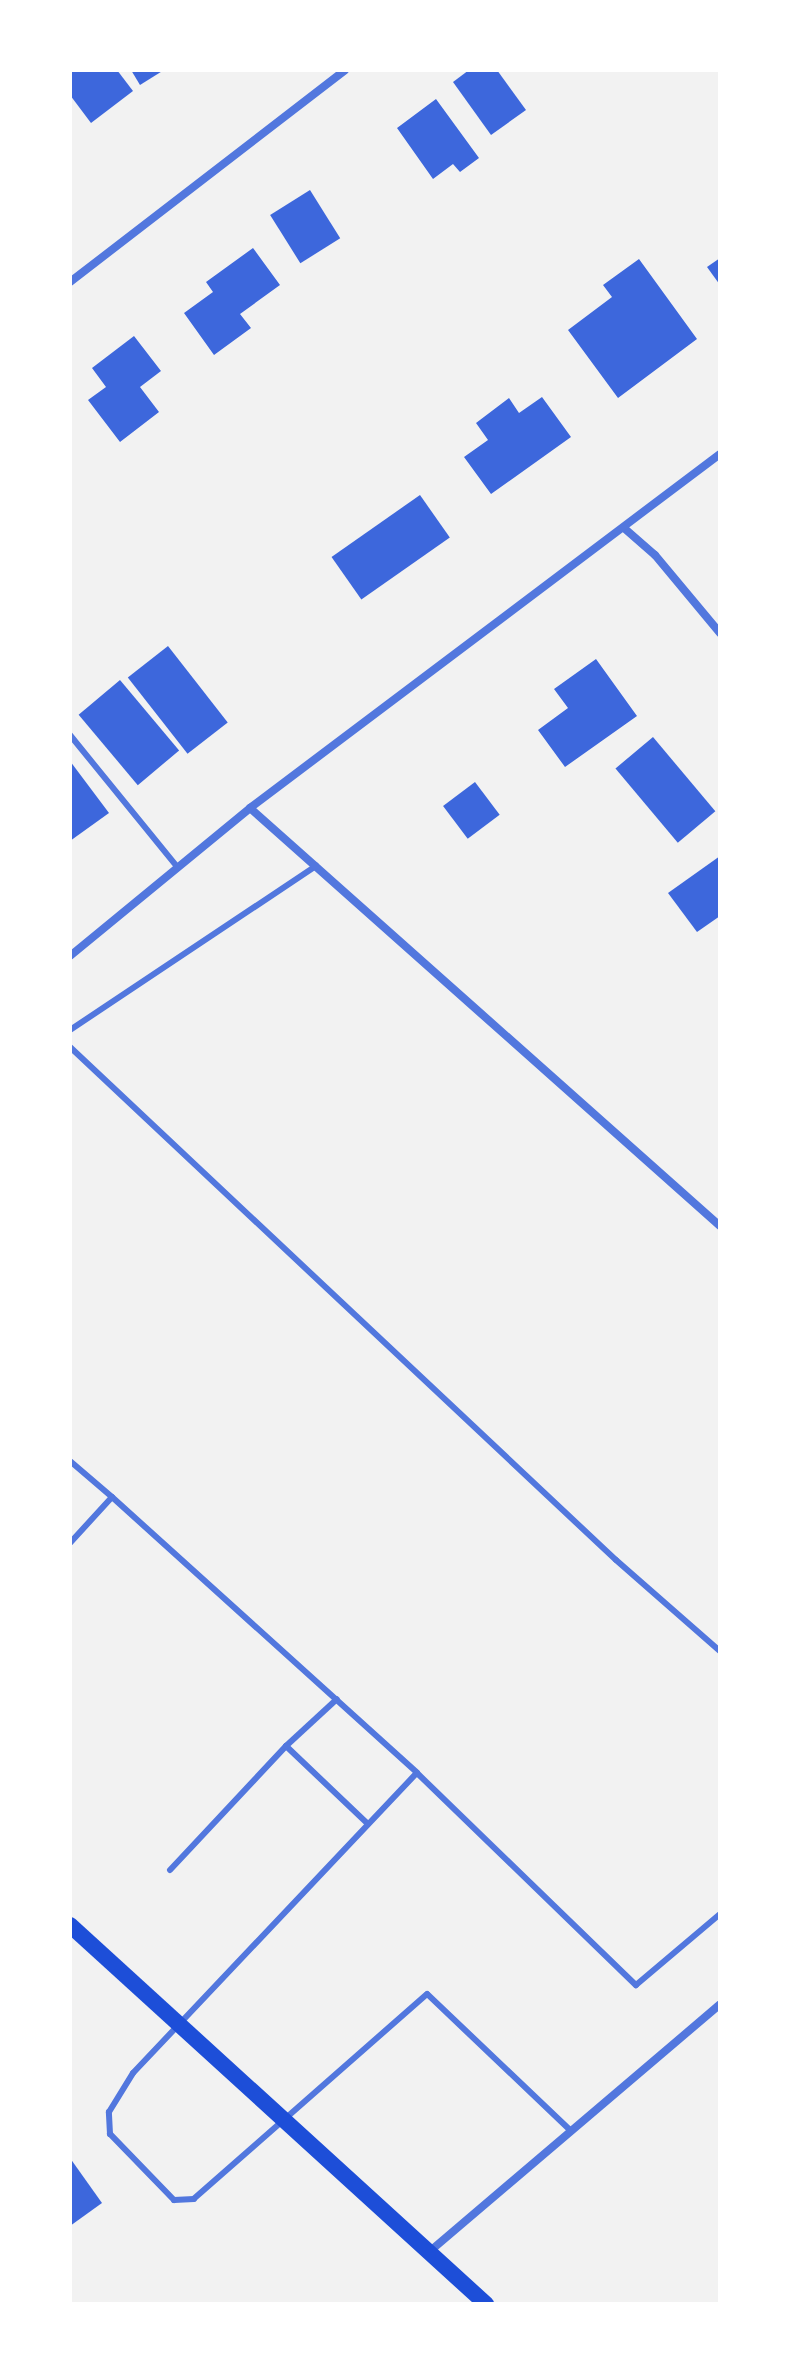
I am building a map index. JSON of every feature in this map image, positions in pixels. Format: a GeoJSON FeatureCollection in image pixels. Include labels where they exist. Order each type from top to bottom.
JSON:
{"type":"FeatureCollection","features":[{"type":"Feature","properties":{"kind":"main road"},"geometry":{"type":"LineString","coordinates":[[70,1925],[486,2304]]}},
{"type":"Feature","properties":{"kind":"street"},"geometry":{"type":"LineString","coordinates":[[70,282],[345,70]]}},
{"type":"Feature","properties":{"kind":"street"},"geometry":{"type":"LineString","coordinates":[[70,956],[250,808],[720,454]]}},
{"type":"Feature","properties":{"kind":"street"},"geometry":{"type":"LineString","coordinates":[[624,528],[655,555],[720,633]]}},
{"type":"Feature","properties":{"kind":"street"},"geometry":{"type":"LineString","coordinates":[[250,808],[720,1226]]}},
{"type":"Feature","properties":{"kind":"street"},"geometry":{"type":"LineString","coordinates":[[428,2252],[720,2004]]}},
{"type":"Feature","properties":{"kind":"lane"},"geometry":{"type":"LineString","coordinates":[[70,735],[178,868]]}},
{"type":"Feature","properties":{"kind":"lane"},"geometry":{"type":"LineString","coordinates":[[70,1030],[316,866]]}},
{"type":"Feature","properties":{"kind":"lane"},"geometry":{"type":"LineString","coordinates":[[70,1047],[616,1560],[720,1651]]}},
{"type":"Feature","properties":{"kind":"lane"},"geometry":{"type":"LineString","coordinates":[[70,1461],[417,1773],[636,1985],[720,1914]]}},
{"type":"Feature","properties":{"kind":"lane"},"geometry":{"type":"LineString","coordinates":[[70,1543],[112,1497]]}},
{"type":"Feature","properties":{"kind":"lane"},"geometry":{"type":"LineString","coordinates":[[170,1870],[286,1746],[337,1699]]}},
{"type":"Feature","properties":{"kind":"lane"},"geometry":{"type":"LineString","coordinates":[[286,1746],[368,1824]]}},
{"type":"Feature","properties":{"kind":"lane"},"geometry":{"type":"LineString","coordinates":[[417,1773],[181,2026],[133,2073],[109,2112],[110,2134],[174,2200],[194,2199],[427,1994],[570,2130]]}},
{"type":"Feature","properties":{"kind":"building"},"geometry":{"type":"Polygon","coordinates":[[[70,70],[117,70],[133,91],[91,123],[70,95],[70,70]]]}},
{"type":"Feature","properties":{"kind":"building"},"geometry":{"type":"Polygon","coordinates":[[[131,70],[164,70],[140,85],[131,70]]]}},
{"type":"Feature","properties":{"kind":"building"},"geometry":{"type":"Polygon","coordinates":[[[469,70],[497,70],[526,110],[491,135],[453,82],[469,70]]]}},
{"type":"Feature","properties":{"kind":"building"},"geometry":{"type":"Polygon","coordinates":[[[436,99],[479,158],[460,172],[453,164],[433,179],[397,128],[436,99]]]}},
{"type":"Feature","properties":{"kind":"building"},"geometry":{"type":"Polygon","coordinates":[[[310,190],[340,238],[300,263],[270,215],[310,190]]]}},
{"type":"Feature","properties":{"kind":"building"},"geometry":{"type":"Polygon","coordinates":[[[253,248],[280,285],[240,314],[251,328],[214,355],[184,313],[213,292],[206,282],[253,248]]]}},
{"type":"Feature","properties":{"kind":"building"},"geometry":{"type":"Polygon","coordinates":[[[720,258],[720,285],[707,267],[720,258]]]}},
{"type":"Feature","properties":{"kind":"building"},"geometry":{"type":"Polygon","coordinates":[[[639,259],[697,339],[618,398],[568,330],[612,297],[603,285],[639,259]]]}},
{"type":"Feature","properties":{"kind":"building"},"geometry":{"type":"Polygon","coordinates":[[[134,336],[161,371],[140,387],[159,412],[120,442],[88,400],[106,387],[92,368],[134,336]]]}},
{"type":"Feature","properties":{"kind":"building"},"geometry":{"type":"Polygon","coordinates":[[[542,397],[571,437],[491,494],[464,457],[488,440],[476,423],[509,398],[519,413],[542,397]]]}},
{"type":"Feature","properties":{"kind":"building"},"geometry":{"type":"Polygon","coordinates":[[[420,495],[450,538],[361,600],[332,557],[420,495]]]}},
{"type":"Feature","properties":{"kind":"building"},"geometry":{"type":"Polygon","coordinates":[[[168,646],[228,722],[188,754],[128,677],[168,646]]]}},
{"type":"Feature","properties":{"kind":"building"},"geometry":{"type":"Polygon","coordinates":[[[596,659],[637,716],[565,767],[538,730],[568,708],[554,689],[596,659]]]}},
{"type":"Feature","properties":{"kind":"building"},"geometry":{"type":"Polygon","coordinates":[[[120,680],[179,750],[138,785],[79,715],[120,680]]]}},
{"type":"Feature","properties":{"kind":"building"},"geometry":{"type":"Polygon","coordinates":[[[653,737],[715,811],[678,843],[615,768],[653,737]]]}},
{"type":"Feature","properties":{"kind":"building"},"geometry":{"type":"Polygon","coordinates":[[[70,761],[109,813],[70,841],[70,761]]]}},
{"type":"Feature","properties":{"kind":"building"},"geometry":{"type":"Polygon","coordinates":[[[475,782],[500,815],[468,839],[443,806],[475,782]]]}},
{"type":"Feature","properties":{"kind":"building"},"geometry":{"type":"Polygon","coordinates":[[[720,856],[720,916],[697,932],[668,893],[720,856]]]}},
{"type":"Feature","properties":{"kind":"building"},"geometry":{"type":"Polygon","coordinates":[[[70,2158],[102,2203],[70,2226],[70,2158]]]}}]}
